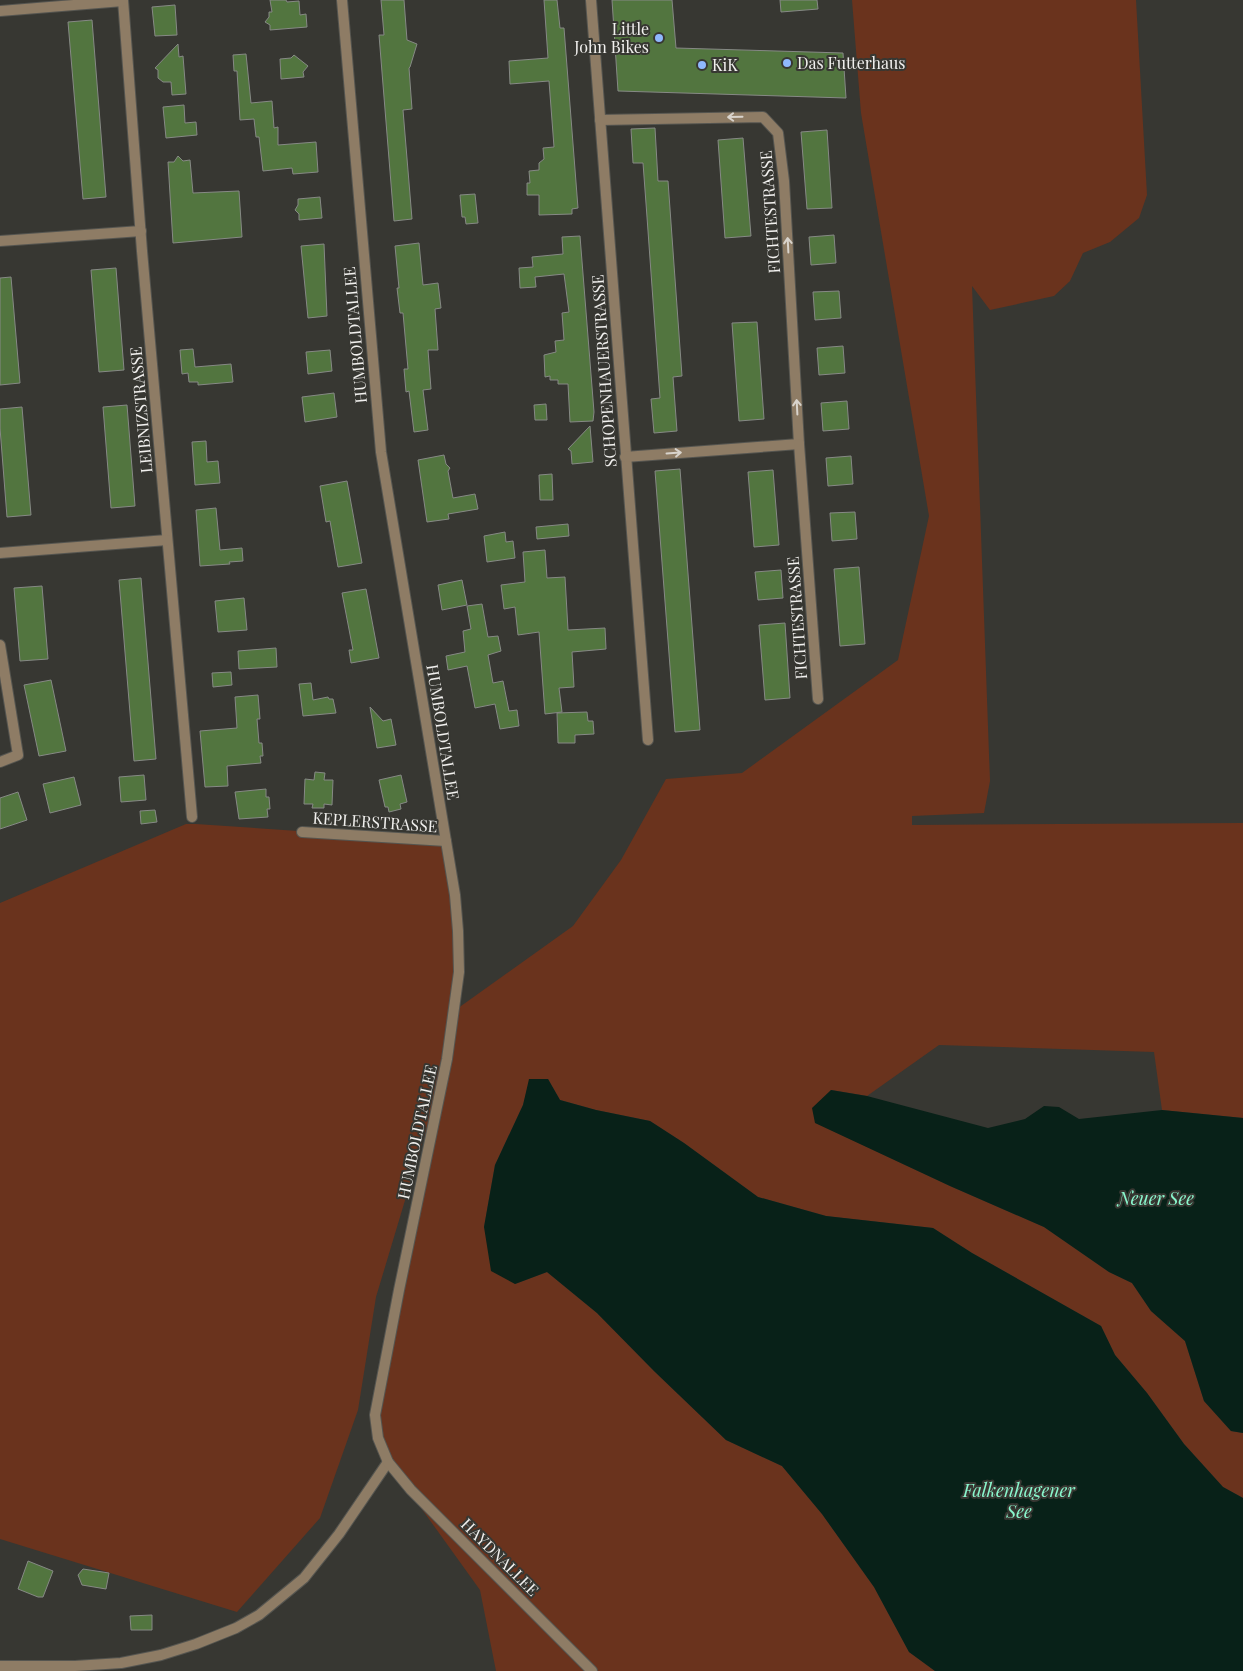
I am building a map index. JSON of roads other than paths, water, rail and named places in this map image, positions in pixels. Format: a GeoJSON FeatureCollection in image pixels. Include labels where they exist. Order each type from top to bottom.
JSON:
{"type":"FeatureCollection","features":[{"type":"Feature","properties":{"kind":"street","name":"HUMBOLDTALLEE"},"geometry":{"type":"LineString","coordinates":[[342,0],[381,452],[455,895],[459,972],[448,1059],[399,1290],[375,1415],[378,1438],[388,1462]]}},
{"type":"Feature","properties":{"kind":"street","name":"SCHOPENHAUERSTRASSE"},"geometry":{"type":"LineString","coordinates":[[591,0],[648,740]]}},
{"type":"Feature","properties":{"kind":"street"},"geometry":{"type":"LineString","coordinates":[[0,11],[123,1]]}},
{"type":"Feature","properties":{"kind":"street","name":"LEIBNIZSTRASSE"},"geometry":{"type":"LineString","coordinates":[[123,1],[167,540],[192,817]]}},
{"type":"Feature","properties":{"kind":"street","name":"FICHTESTRASSE"},"geometry":{"type":"LineString","coordinates":[[600,120],[763,117],[778,133],[787,227],[799,444],[818,700]]}},
{"type":"Feature","properties":{"kind":"street"},"geometry":{"type":"LineString","coordinates":[[0,240],[141,231]]}},
{"type":"Feature","properties":{"kind":"street"},"geometry":{"type":"LineString","coordinates":[[625,457],[799,444]]}},
{"type":"Feature","properties":{"kind":"street"},"geometry":{"type":"LineString","coordinates":[[0,553],[167,540]]}},
{"type":"Feature","properties":{"kind":"street"},"geometry":{"type":"LineString","coordinates":[[0,645],[18,755],[0,762]]}},
{"type":"Feature","properties":{"kind":"street","name":"KEPLERSTRASSE"},"geometry":{"type":"LineString","coordinates":[[302,832],[446,841]]}},
{"type":"Feature","properties":{"kind":"street"},"geometry":{"type":"LineString","coordinates":[[0,1666],[75,1666],[121,1663],[160,1655],[196,1644],[236,1628],[259,1615],[304,1578],[339,1534],[388,1462]]}},
{"type":"Feature","properties":{"kind":"street","name":"HAYDNALLEE"},"geometry":{"type":"LineString","coordinates":[[388,1462],[411,1490],[592,1671]]}},
{"type":"Feature","properties":{"kind":"water","name":"Falkenhagener See"},"geometry":{"type":"Polygon","coordinates":[[[529,1079],[548,1079],[560,1100],[596,1110],[650,1121],[684,1143],[758,1197],[826,1216],[933,1228],[972,1253],[1101,1326],[1115,1355],[1147,1393],[1184,1444],[1223,1487],[1243,1498],[1243,1671],[935,1671],[909,1652],[874,1587],[822,1514],[782,1466],[726,1440],[597,1313],[547,1272],[515,1284],[491,1271],[484,1227],[495,1165],[523,1105],[529,1079]]]}},
{"type":"Feature","properties":{"kind":"water","name":"Neuer See"},"geometry":{"type":"Polygon","coordinates":[[[831,1090],[867,1096],[988,1128],[1025,1119],[1044,1106],[1059,1107],[1079,1119],[1162,1110],[1243,1118],[1243,1433],[1231,1431],[1204,1401],[1185,1341],[1151,1311],[1132,1283],[1109,1272],[1044,1227],[950,1186],[815,1123],[812,1108],[831,1090]]]}},
{"type":"Feature","properties":{"kind":"place","name":"Little John Bikes"},"geometry":{"type":"Point","coordinates":[659,38]}},
{"type":"Feature","properties":{"kind":"place","name":"Das Futterhaus"},"geometry":{"type":"Point","coordinates":[787,63]}},
{"type":"Feature","properties":{"kind":"place","name":"KiK"},"geometry":{"type":"Point","coordinates":[702,65]}}]}
